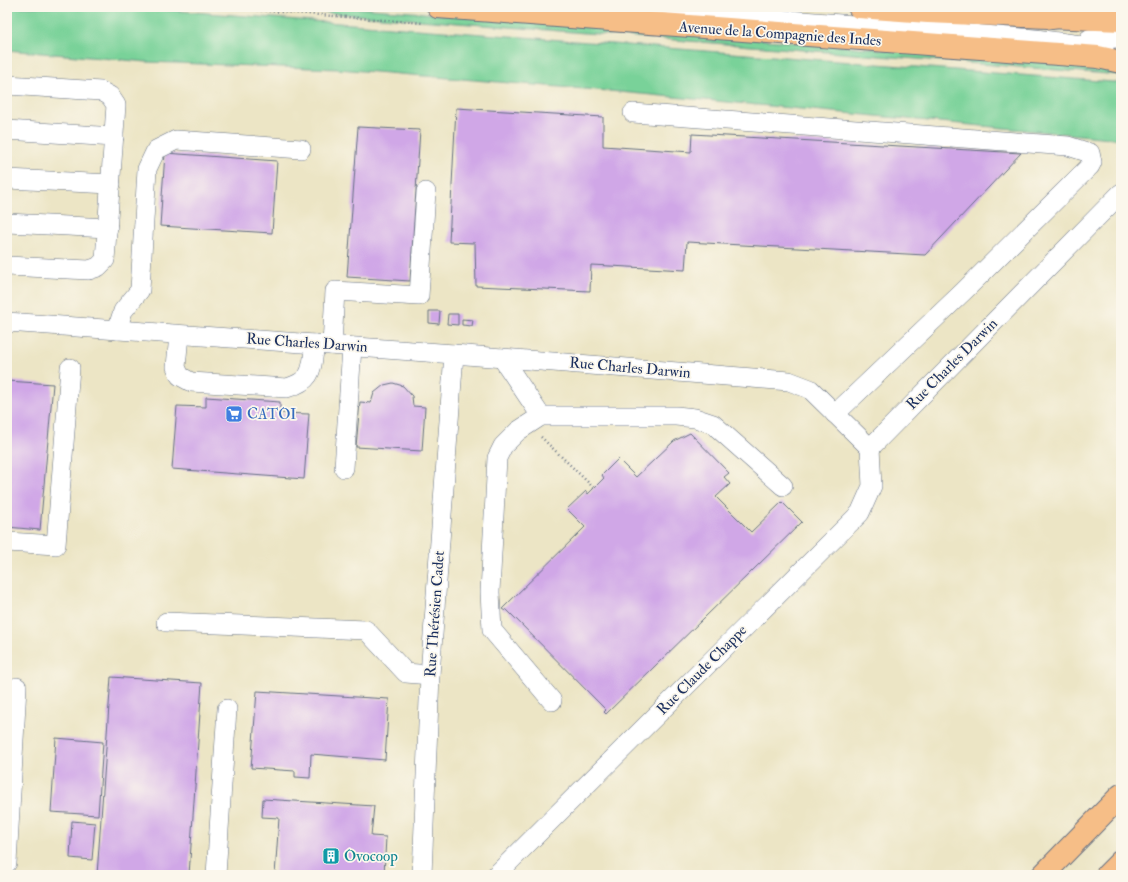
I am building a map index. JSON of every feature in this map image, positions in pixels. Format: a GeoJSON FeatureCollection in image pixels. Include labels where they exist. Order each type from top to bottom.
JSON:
{"type":"FeatureCollection","features":[{"type":"Feature","properties":{"kind":"main road","name":"Avenue de la Compagnie des Indes"},"geometry":{"type":"LineString","coordinates":[[438,7],[1098,57],[1121,62]]}},
{"type":"Feature","properties":{"kind":"main road"},"geometry":{"type":"LineString","coordinates":[[858,7],[928,12],[1121,20]]}},
{"type":"Feature","properties":{"kind":"main road"},"geometry":{"type":"LineString","coordinates":[[1052,18],[1107,7]]}},
{"type":"Feature","properties":{"kind":"main road"},"geometry":{"type":"LineString","coordinates":[[1043,875],[1121,795]]}},
{"type":"Feature","properties":{"kind":"main road"},"geometry":{"type":"LineString","coordinates":[[1107,875],[1121,861]]}},
{"type":"Feature","properties":{"kind":"street","name":"Avenue de la Compagnie des Indes"},"geometry":{"type":"LineString","coordinates":[[620,7],[1035,38],[1105,48],[1121,52]]}},
{"type":"Feature","properties":{"kind":"street","name":"Avenue de la Compagnie des Indes"},"geometry":{"type":"LineString","coordinates":[[1035,38],[1121,38]]}},
{"type":"Feature","properties":{"kind":"street"},"geometry":{"type":"LineString","coordinates":[[7,85],[101,91],[110,96],[116,105],[105,260],[98,267],[89,270],[7,266]]}},
{"type":"Feature","properties":{"kind":"street"},"geometry":{"type":"LineString","coordinates":[[633,113],[1068,146],[1090,154],[1092,162],[1090,166],[964,291],[835,414]]}},
{"type":"Feature","properties":{"kind":"street"},"geometry":{"type":"LineString","coordinates":[[7,130],[114,137]]}},
{"type":"Feature","properties":{"kind":"street"},"geometry":{"type":"LineString","coordinates":[[117,330],[123,311],[140,290],[147,169],[156,150],[176,140],[301,149]]}},
{"type":"Feature","properties":{"kind":"street"},"geometry":{"type":"LineString","coordinates":[[7,179],[111,184]]}},
{"type":"Feature","properties":{"kind":"street"},"geometry":{"type":"LineString","coordinates":[[179,334],[176,367],[180,376],[191,382],[286,388],[300,384],[310,374],[323,344],[335,291],[418,296],[426,192]]}},
{"type":"Feature","properties":{"kind":"street","name":"Rue Charles Darwin"},"geometry":{"type":"LineString","coordinates":[[7,322],[323,344],[790,381],[810,389],[870,448],[1121,193]]}},
{"type":"Feature","properties":{"kind":"street"},"geometry":{"type":"LineString","coordinates":[[7,223],[108,228]]}},
{"type":"Feature","properties":{"kind":"street"},"geometry":{"type":"LineString","coordinates":[[344,468],[352,347]]}},
{"type":"Feature","properties":{"kind":"street","name":"Rue Thérésien Cadet"},"geometry":{"type":"LineString","coordinates":[[422,875],[430,675],[454,354]]}},
{"type":"Feature","properties":{"kind":"street"},"geometry":{"type":"LineString","coordinates":[[502,358],[535,420]]}},
{"type":"Feature","properties":{"kind":"street"},"geometry":{"type":"LineString","coordinates":[[7,542],[56,545],[70,368]]}},
{"type":"Feature","properties":{"kind":"street"},"geometry":{"type":"LineString","coordinates":[[552,701],[492,630],[490,592],[497,458],[503,446],[535,420],[676,416],[701,420],[713,424],[783,486]]}},
{"type":"Feature","properties":{"kind":"street","name":"Rue Claude Chappe"},"geometry":{"type":"LineString","coordinates":[[496,875],[860,513],[872,486],[870,448]]}},
{"type":"Feature","properties":{"kind":"street"},"geometry":{"type":"LineString","coordinates":[[166,622],[366,630],[406,673],[430,675]]}},
{"type":"Feature","properties":{"kind":"street"},"geometry":{"type":"LineString","coordinates":[[7,863],[17,687]]}},
{"type":"Feature","properties":{"kind":"street"},"geometry":{"type":"LineString","coordinates":[[216,875],[227,710]]}},
{"type":"Feature","properties":{"kind":"path"},"geometry":{"type":"LineString","coordinates":[[535,420],[594,488]]}},
{"type":"Feature","properties":{"kind":"green space"},"geometry":{"type":"Polygon","coordinates":[[[7,7],[128,7],[1113,82],[1121,84],[1121,139],[609,91],[338,69],[147,62],[7,50],[7,7]]]}},
{"type":"Feature","properties":{"kind":"green space"},"geometry":{"type":"Polygon","coordinates":[[[253,7],[347,7],[1121,68],[1121,75],[253,7]]]}},
{"type":"Feature","properties":{"kind":"building"},"geometry":{"type":"Polygon","coordinates":[[[456,108],[603,117],[603,146],[691,152],[692,134],[1021,153],[925,255],[687,242],[685,270],[591,265],[590,291],[476,286],[475,243],[449,242],[456,108]]]}},
{"type":"Feature","properties":{"kind":"building"},"geometry":{"type":"Polygon","coordinates":[[[358,127],[420,130],[410,281],[347,277],[358,127]]]}},
{"type":"Feature","properties":{"kind":"building"},"geometry":{"type":"Polygon","coordinates":[[[165,153],[277,161],[272,233],[160,226],[165,153]]]}},
{"type":"Feature","properties":{"kind":"building"},"geometry":{"type":"Polygon","coordinates":[[[429,311],[440,311],[439,324],[429,323],[429,311]]]}},
{"type":"Feature","properties":{"kind":"building"},"geometry":{"type":"Polygon","coordinates":[[[448,314],[458,314],[458,325],[447,324],[448,314]]]}},
{"type":"Feature","properties":{"kind":"building"},"geometry":{"type":"Polygon","coordinates":[[[462,319],[473,320],[472,326],[462,325],[462,319]]]}},
{"type":"Feature","properties":{"kind":"building"},"geometry":{"type":"Polygon","coordinates":[[[7,381],[53,384],[40,530],[7,527],[7,381]]]}},
{"type":"Feature","properties":{"kind":"building"},"geometry":{"type":"Polygon","coordinates":[[[393,383],[403,386],[412,396],[413,406],[425,407],[422,451],[356,447],[360,402],[371,403],[374,393],[384,385],[393,383]]]}},
{"type":"Feature","properties":{"kind":"building"},"geometry":{"type":"Polygon","coordinates":[[[206,397],[280,402],[280,413],[309,414],[304,479],[172,469],[177,406],[206,407],[206,397]]]}},
{"type":"Feature","properties":{"kind":"building"},"geometry":{"type":"Polygon","coordinates":[[[690,433],[729,473],[724,477],[730,484],[716,497],[751,532],[782,502],[802,522],[606,714],[604,712],[606,710],[506,609],[505,611],[502,609],[585,527],[567,509],[586,491],[588,494],[604,478],[602,475],[618,459],[636,477],[674,441],[690,433]]]}},
{"type":"Feature","properties":{"kind":"building"},"geometry":{"type":"Polygon","coordinates":[[[111,677],[202,683],[189,875],[97,875],[111,677]]]}},
{"type":"Feature","properties":{"kind":"building"},"geometry":{"type":"Polygon","coordinates":[[[257,691],[389,699],[385,760],[311,754],[310,778],[295,777],[295,771],[251,768],[257,691]]]}},
{"type":"Feature","properties":{"kind":"building"},"geometry":{"type":"Polygon","coordinates":[[[56,738],[103,742],[98,815],[51,812],[56,738]]]}},
{"type":"Feature","properties":{"kind":"building","name":"Ovocoop"},"geometry":{"type":"Polygon","coordinates":[[[263,799],[374,806],[371,836],[386,837],[384,875],[275,875],[279,818],[262,817],[263,799]]]}},
{"type":"Feature","properties":{"kind":"building"},"geometry":{"type":"Polygon","coordinates":[[[72,821],[95,823],[92,860],[70,858],[72,821]]]}},
{"type":"Feature","properties":{"kind":"place","name":"CATOI"},"geometry":{"type":"Point","coordinates":[234,414]}},
{"type":"Feature","properties":{"kind":"place","name":"Ovocoop"},"geometry":{"type":"Point","coordinates":[331,856]}}]}
